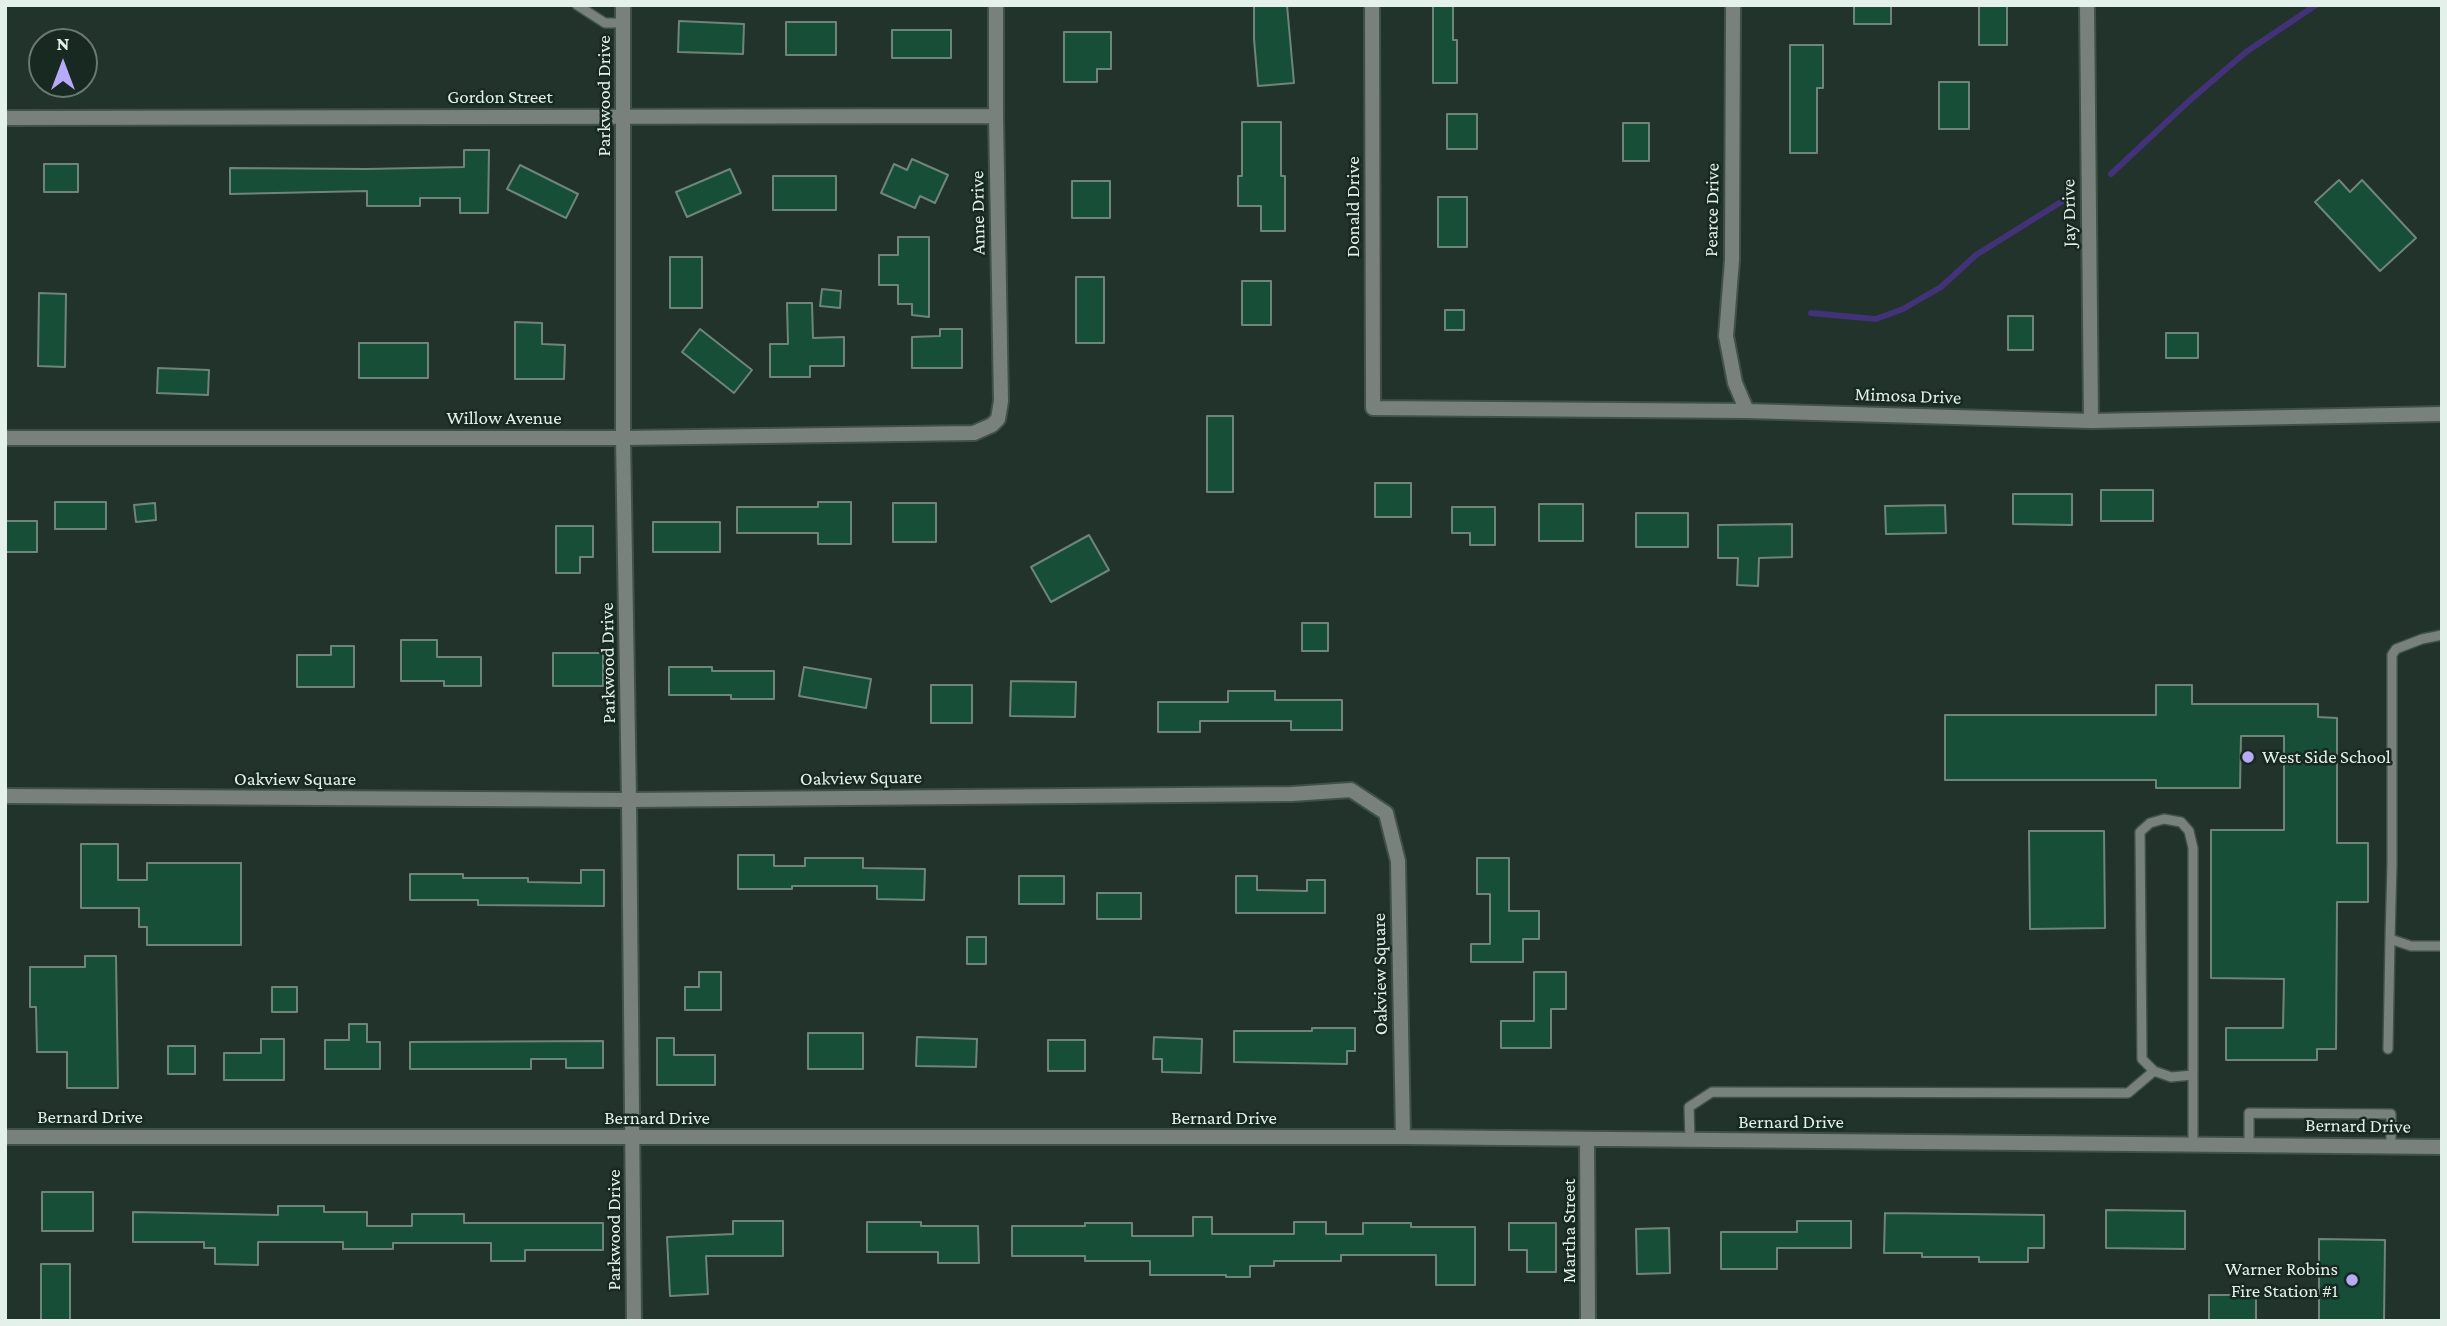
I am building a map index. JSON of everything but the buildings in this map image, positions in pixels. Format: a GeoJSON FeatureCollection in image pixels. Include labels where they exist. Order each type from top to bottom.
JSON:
{"type":"FeatureCollection","features":[{"type":"Feature","properties":{"kind":"street","name":"Parkwood Drive"},"geometry":{"type":"LineString","coordinates":[[623,5],[623,438],[634,1321]]}},
{"type":"Feature","properties":{"kind":"street","name":"Anne Drive"},"geometry":{"type":"LineString","coordinates":[[996,5],[1001,401],[998,419]]}},
{"type":"Feature","properties":{"kind":"street","name":"Donald Drive"},"geometry":{"type":"LineString","coordinates":[[1372,5],[1373,408]]}},
{"type":"Feature","properties":{"kind":"street","name":"Pearce Drive"},"geometry":{"type":"LineString","coordinates":[[1733,5],[1732,260],[1726,336],[1735,383],[1747,411]]}},
{"type":"Feature","properties":{"kind":"street","name":"Jay Drive"},"geometry":{"type":"LineString","coordinates":[[2087,5],[2091,421]]}},
{"type":"Feature","properties":{"kind":"street","name":"Gordon Street"},"geometry":{"type":"LineString","coordinates":[[5,118],[996,116]]}},
{"type":"Feature","properties":{"kind":"street","name":"Mimosa Drive"},"geometry":{"type":"LineString","coordinates":[[1373,408],[1747,411],[2091,421],[2442,414]]}},
{"type":"Feature","properties":{"kind":"street","name":"Willow Avenue"},"geometry":{"type":"LineString","coordinates":[[5,438],[954,435],[974,433],[992,425],[998,419]]}},
{"type":"Feature","properties":{"kind":"street","name":"Oakview Square"},"geometry":{"type":"LineString","coordinates":[[5,796],[629,800],[1292,793],[1351,790],[1386,813],[1398,861],[1403,1137]]}},
{"type":"Feature","properties":{"kind":"street","name":"Bernard Drive"},"geometry":{"type":"LineString","coordinates":[[5,1137],[1403,1137],[2442,1147]]}},
{"type":"Feature","properties":{"kind":"street","name":"Martha Street"},"geometry":{"type":"LineString","coordinates":[[1587,1140],[1588,1321]]}},
{"type":"Feature","properties":{"kind":"lane"},"geometry":{"type":"LineString","coordinates":[[577,5],[605,23],[623,23]]}},
{"type":"Feature","properties":{"kind":"lane"},"geometry":{"type":"LineString","coordinates":[[2388,1049],[2392,864],[2392,655],[2396,649],[2442,635]]}},
{"type":"Feature","properties":{"kind":"lane"},"geometry":{"type":"LineString","coordinates":[[2193,1076],[2171,1077],[2154,1071],[2142,1059],[2140,832],[2150,823],[2164,819],[2181,822],[2189,831],[2193,848],[2193,1076],[2193,1144]]}},
{"type":"Feature","properties":{"kind":"lane"},"geometry":{"type":"LineString","coordinates":[[2390,939],[2411,946],[2442,946]]}},
{"type":"Feature","properties":{"kind":"lane"},"geometry":{"type":"LineString","coordinates":[[1690,1141],[1689,1107],[1712,1092],[2128,1094],[2154,1071]]}},
{"type":"Feature","properties":{"kind":"lane"},"geometry":{"type":"LineString","coordinates":[[2249,1144],[2249,1113],[2391,1114],[2391,1146]]}},
{"type":"Feature","properties":{"kind":"waterway"},"geometry":{"type":"LineString","coordinates":[[2111,174],[2246,52],[2316,5]]}},
{"type":"Feature","properties":{"kind":"waterway"},"geometry":{"type":"LineString","coordinates":[[1811,313],[1876,319],[1903,309],[1941,287],[1976,255],[2069,197]]}},
{"type":"Feature","properties":{"kind":"place","name":"West Side School"},"geometry":{"type":"Point","coordinates":[2248,757]}},
{"type":"Feature","properties":{"kind":"place","name":"Warner Robins Fire Station #1"},"geometry":{"type":"Point","coordinates":[2352,1280]}}]}
